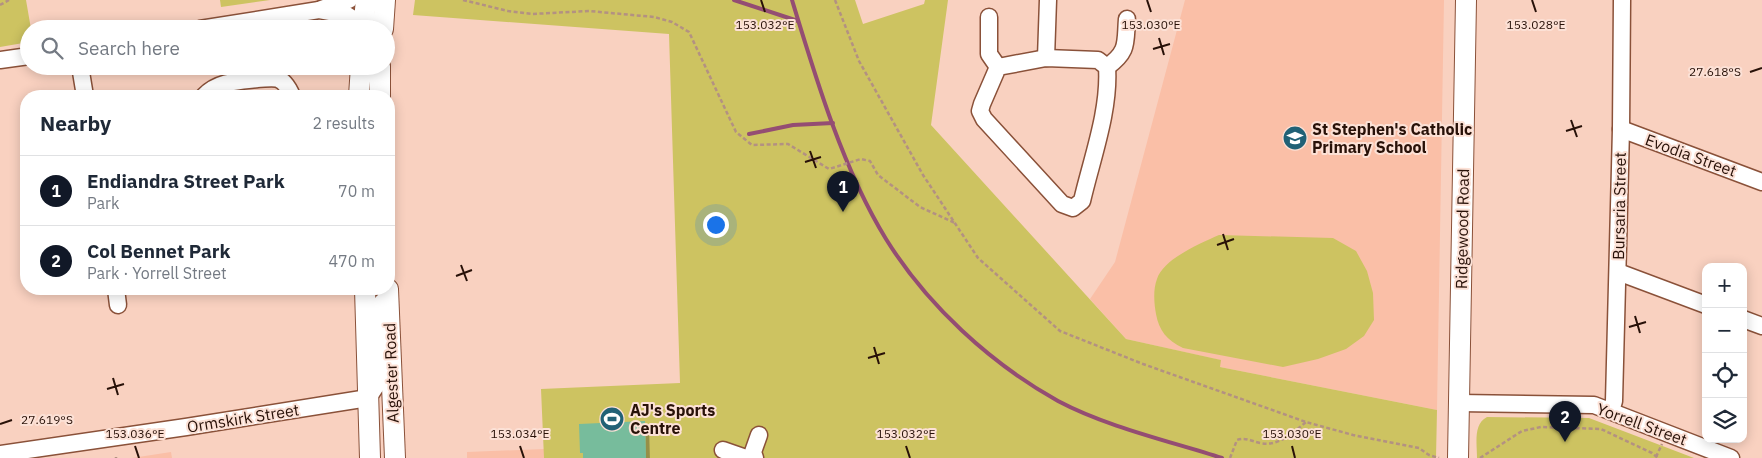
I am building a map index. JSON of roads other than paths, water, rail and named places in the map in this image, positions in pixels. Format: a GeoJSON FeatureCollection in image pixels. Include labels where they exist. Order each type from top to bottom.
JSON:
{"type":"FeatureCollection","features":[{"type":"Feature","properties":{"kind":"main road"},"geometry":{"type":"LineString","coordinates":[[366,0],[369,20]]}},
{"type":"Feature","properties":{"kind":"main road"},"geometry":{"type":"LineString","coordinates":[[374,20],[385,0]]}},
{"type":"Feature","properties":{"kind":"main road","name":"Ridgewood Road"},"geometry":{"type":"LineString","coordinates":[[1458,458],[1466,0]]}},
{"type":"Feature","properties":{"kind":"main road"},"geometry":{"type":"LineString","coordinates":[[359,90],[360,75]]}},
{"type":"Feature","properties":{"kind":"main road"},"geometry":{"type":"LineString","coordinates":[[380,75],[380,90]]}},
{"type":"Feature","properties":{"kind":"main road","name":"Algester Road"},"geometry":{"type":"LineString","coordinates":[[365,295],[370,458]]}},
{"type":"Feature","properties":{"kind":"main road","name":"Algester Road"},"geometry":{"type":"LineString","coordinates":[[388,295],[395,458]]}},
{"type":"Feature","properties":{"kind":"street"},"geometry":{"type":"LineString","coordinates":[[256,20],[319,10],[349,0]]}},
{"type":"Feature","properties":{"kind":"street"},"geometry":{"type":"LineString","coordinates":[[1046,58],[1048,0]]}},
{"type":"Feature","properties":{"kind":"street","name":"Bursaria Street"},"geometry":{"type":"LineString","coordinates":[[1611,411],[1614,401],[1618,272],[1622,0]]}},
{"type":"Feature","properties":{"kind":"street"},"geometry":{"type":"LineString","coordinates":[[319,10],[347,15],[356,20]]}},
{"type":"Feature","properties":{"kind":"street"},"geometry":{"type":"LineString","coordinates":[[989,17],[989,54],[998,67]]}},
{"type":"Feature","properties":{"kind":"street"},"geometry":{"type":"LineString","coordinates":[[1107,67],[1119,58],[1125,49],[1127,19]]}},
{"type":"Feature","properties":{"kind":"street"},"geometry":{"type":"LineString","coordinates":[[0,60],[20,57]]}},
{"type":"Feature","properties":{"kind":"street"},"geometry":{"type":"LineString","coordinates":[[1046,58],[1098,60],[1107,67],[1108,79],[1105,107],[1082,200],[1073,208],[1062,204],[984,119],[980,112],[998,67],[1046,58]]}},
{"type":"Feature","properties":{"kind":"street"},"geometry":{"type":"LineString","coordinates":[[82,75],[84,90]]}},
{"type":"Feature","properties":{"kind":"street"},"geometry":{"type":"LineString","coordinates":[[211,90],[221,84],[236,81],[276,78],[284,82],[289,90]]}},
{"type":"Feature","properties":{"kind":"street","name":"Evodia Street"},"geometry":{"type":"LineString","coordinates":[[1621,129],[1762,182]]}},
{"type":"Feature","properties":{"kind":"street"},"geometry":{"type":"LineString","coordinates":[[1618,272],[1702,304]]}},
{"type":"Feature","properties":{"kind":"street"},"geometry":{"type":"LineString","coordinates":[[117,295],[118,305]]}},
{"type":"Feature","properties":{"kind":"street"},"geometry":{"type":"LineString","coordinates":[[383,295],[379,327],[382,377],[368,398],[382,406],[394,432]]}},
{"type":"Feature","properties":{"kind":"street"},"geometry":{"type":"LineString","coordinates":[[1747,320],[1762,326]]}},
{"type":"Feature","properties":{"kind":"street","name":"Ormskirk Street"},"geometry":{"type":"LineString","coordinates":[[0,454],[368,398]]}},
{"type":"Feature","properties":{"kind":"street","name":"Yorrell Street"},"geometry":{"type":"LineString","coordinates":[[1459,403],[1594,405],[1731,458]]}},
{"type":"Feature","properties":{"kind":"street"},"geometry":{"type":"LineString","coordinates":[[755,458],[753,452],[760,435]]}},
{"type":"Feature","properties":{"kind":"street"},"geometry":{"type":"LineString","coordinates":[[723,450],[746,458]]}},
{"type":"Feature","properties":{"kind":"waterway"},"geometry":{"type":"LineString","coordinates":[[734,0],[798,21]]}},
{"type":"Feature","properties":{"kind":"waterway"},"geometry":{"type":"LineString","coordinates":[[792,0],[832,123],[857,183],[886,239],[902,263],[941,309],[962,331],[1008,369],[1058,401],[1117,426],[1222,458]]}},
{"type":"Feature","properties":{"kind":"waterway"},"geometry":{"type":"LineString","coordinates":[[749,134],[793,125],[833,123]]}},
{"type":"Feature","properties":{"kind":"place","name":"St Stephen's Catholic Primary School"},"geometry":{"type":"Point","coordinates":[1295,138]}},
{"type":"Feature","properties":{"kind":"place","name":"Endiandra Street Park"},"geometry":{"type":"Point","coordinates":[843,212]}},
{"type":"Feature","properties":{"kind":"place","name":"AJ's Sports Centre"},"geometry":{"type":"Point","coordinates":[612,419]}},
{"type":"Feature","properties":{"kind":"place","name":"Col Bennet Park"},"geometry":{"type":"Point","coordinates":[1565,442]}}]}
